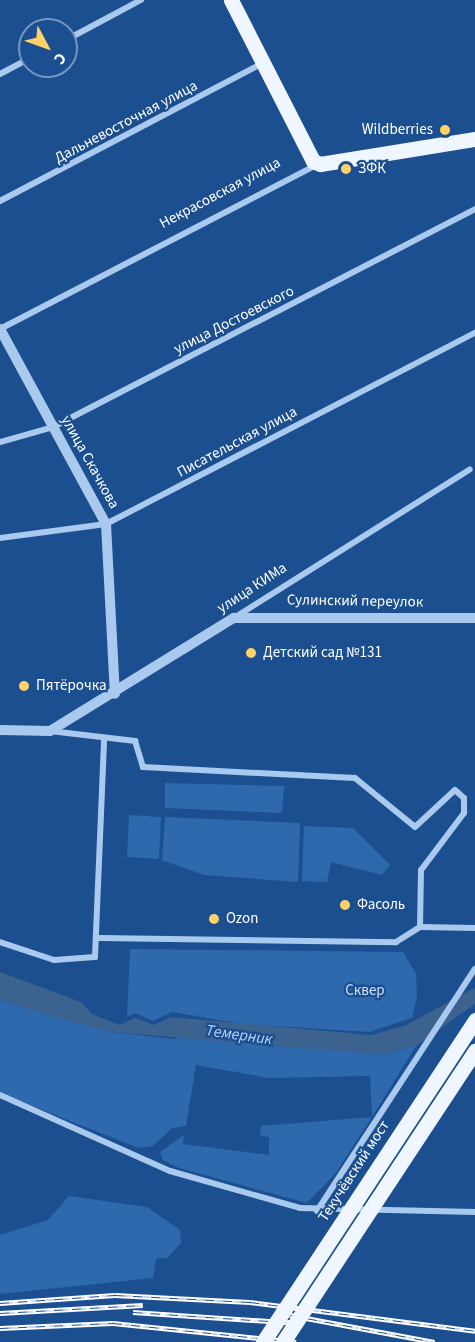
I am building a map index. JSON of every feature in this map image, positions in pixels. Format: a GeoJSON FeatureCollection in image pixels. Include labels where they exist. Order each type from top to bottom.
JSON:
{"type":"FeatureCollection","features":[{"type":"Feature","properties":{"kind":"main road"},"geometry":{"type":"LineString","coordinates":[[231,0],[309,157],[320,164]]}},
{"type":"Feature","properties":{"kind":"main road","name":"Некрасовская улица"},"geometry":{"type":"LineString","coordinates":[[320,164],[475,139]]}},
{"type":"Feature","properties":{"kind":"main road","name":"Текучёвский мост"},"geometry":{"type":"LineString","coordinates":[[263,1342],[475,1020]]}},
{"type":"Feature","properties":{"kind":"main road"},"geometry":{"type":"LineString","coordinates":[[284,1342],[475,1051]]}},
{"type":"Feature","properties":{"kind":"street"},"geometry":{"type":"LineString","coordinates":[[78,34],[141,0]]}},
{"type":"Feature","properties":{"kind":"street","name":"Дальневосточная улица"},"geometry":{"type":"LineString","coordinates":[[0,201],[264,63]]}},
{"type":"Feature","properties":{"kind":"street"},"geometry":{"type":"LineString","coordinates":[[0,74],[18,64]]}},
{"type":"Feature","properties":{"kind":"street","name":"Некрасовская улица"},"geometry":{"type":"LineString","coordinates":[[0,329],[320,164]]}},
{"type":"Feature","properties":{"kind":"street","name":"улица Достоевского"},"geometry":{"type":"LineString","coordinates":[[0,442],[53,427],[475,208]]}},
{"type":"Feature","properties":{"kind":"street","name":"улица Скачкова"},"geometry":{"type":"LineString","coordinates":[[0,329],[106,524],[115,694]]}},
{"type":"Feature","properties":{"kind":"street","name":"Писательская улица"},"geometry":{"type":"LineString","coordinates":[[0,538],[106,524],[475,333]]}},
{"type":"Feature","properties":{"kind":"street","name":"улица КИМа"},"geometry":{"type":"LineString","coordinates":[[50,731],[115,694],[470,469]]}},
{"type":"Feature","properties":{"kind":"street","name":"Сулинский переулок"},"geometry":{"type":"LineString","coordinates":[[234,618],[475,618]]}},
{"type":"Feature","properties":{"kind":"street"},"geometry":{"type":"LineString","coordinates":[[0,730],[50,731],[104,740],[137,742],[138,764],[143,767],[355,778],[415,827],[455,790],[464,798],[464,813],[421,870],[420,927]]}},
{"type":"Feature","properties":{"kind":"street"},"geometry":{"type":"LineString","coordinates":[[0,942],[54,960],[95,957],[99,938],[104,740]]}},
{"type":"Feature","properties":{"kind":"street"},"geometry":{"type":"LineString","coordinates":[[99,938],[396,942],[420,927],[475,928]]}},
{"type":"Feature","properties":{"kind":"street"},"geometry":{"type":"LineString","coordinates":[[317,1211],[409,1066],[473,972]]}},
{"type":"Feature","properties":{"kind":"street"},"geometry":{"type":"LineString","coordinates":[[0,1095],[170,1172],[317,1211],[475,1212]]}},
{"type":"Feature","properties":{"kind":"green space"},"geometry":{"type":"Polygon","coordinates":[[[165,783],[284,786],[282,813],[165,808],[165,783]]]}},
{"type":"Feature","properties":{"kind":"green space"},"geometry":{"type":"Polygon","coordinates":[[[129,815],[161,817],[159,859],[127,857],[129,815]]]}},
{"type":"Feature","properties":{"kind":"green space"},"geometry":{"type":"Polygon","coordinates":[[[165,817],[300,823],[298,882],[204,875],[162,860],[165,817]]]}},
{"type":"Feature","properties":{"kind":"green space"},"geometry":{"type":"Polygon","coordinates":[[[304,826],[353,828],[390,865],[382,875],[331,862],[327,882],[302,881],[304,826]]]}},
{"type":"Feature","properties":{"kind":"green space","name":"Сквер"},"geometry":{"type":"Polygon","coordinates":[[[130,949],[403,952],[416,974],[417,996],[412,1018],[369,1032],[242,1024],[172,1012],[153,1021],[135,1013],[127,1017],[130,949]]]}},
{"type":"Feature","properties":{"kind":"green space"},"geometry":{"type":"Polygon","coordinates":[[[0,1000],[113,1032],[174,1039],[184,1035],[383,1054],[416,1046],[372,1117],[370,1076],[269,1078],[196,1065],[186,1126],[172,1128],[153,1146],[138,1148],[0,1093],[0,1000]]]}},
{"type":"Feature","properties":{"kind":"green space"},"geometry":{"type":"Polygon","coordinates":[[[372,1117],[335,1174],[307,1203],[179,1168],[163,1160],[160,1152],[184,1135],[183,1144],[269,1155],[269,1137],[260,1136],[261,1126],[372,1117]]]}},
{"type":"Feature","properties":{"kind":"green space"},"geometry":{"type":"Polygon","coordinates":[[[69,1196],[147,1207],[180,1230],[181,1243],[167,1258],[156,1259],[153,1278],[0,1294],[0,1235],[48,1220],[69,1196]]]}},
{"type":"Feature","properties":{"kind":"water","name":"Темерник"},"geometry":{"type":"Polygon","coordinates":[[[0,972],[81,1002],[92,1014],[119,1025],[135,1018],[154,1025],[171,1017],[371,1035],[404,1026],[475,988],[475,1004],[416,1046],[383,1054],[113,1032],[0,1000],[0,972]]]}},
{"type":"Feature","properties":{"kind":"railway"},"geometry":{"type":"LineString","coordinates":[[0,1303],[115,1295],[250,1302],[475,1331]]}},
{"type":"Feature","properties":{"kind":"railway"},"geometry":{"type":"LineString","coordinates":[[0,1313],[143,1305]]}},
{"type":"Feature","properties":{"kind":"railway"},"geometry":{"type":"LineString","coordinates":[[133,1312],[300,1323]]}},
{"type":"Feature","properties":{"kind":"railway"},"geometry":{"type":"LineString","coordinates":[[290,1315],[434,1342]]}},
{"type":"Feature","properties":{"kind":"railway"},"geometry":{"type":"LineString","coordinates":[[0,1328],[113,1323],[296,1342]]}},
{"type":"Feature","properties":{"kind":"place","name":"Wildberries"},"geometry":{"type":"Point","coordinates":[445,130]}},
{"type":"Feature","properties":{"kind":"place","name":"ЗФК"},"geometry":{"type":"Point","coordinates":[346,169]}},
{"type":"Feature","properties":{"kind":"place","name":"Детский сад №131"},"geometry":{"type":"Point","coordinates":[251,653]}},
{"type":"Feature","properties":{"kind":"place","name":"Пятёрочка"},"geometry":{"type":"Point","coordinates":[24,686]}},
{"type":"Feature","properties":{"kind":"place","name":"Фасоль"},"geometry":{"type":"Point","coordinates":[345,905]}},
{"type":"Feature","properties":{"kind":"place","name":"Ozon"},"geometry":{"type":"Point","coordinates":[214,919]}}]}
